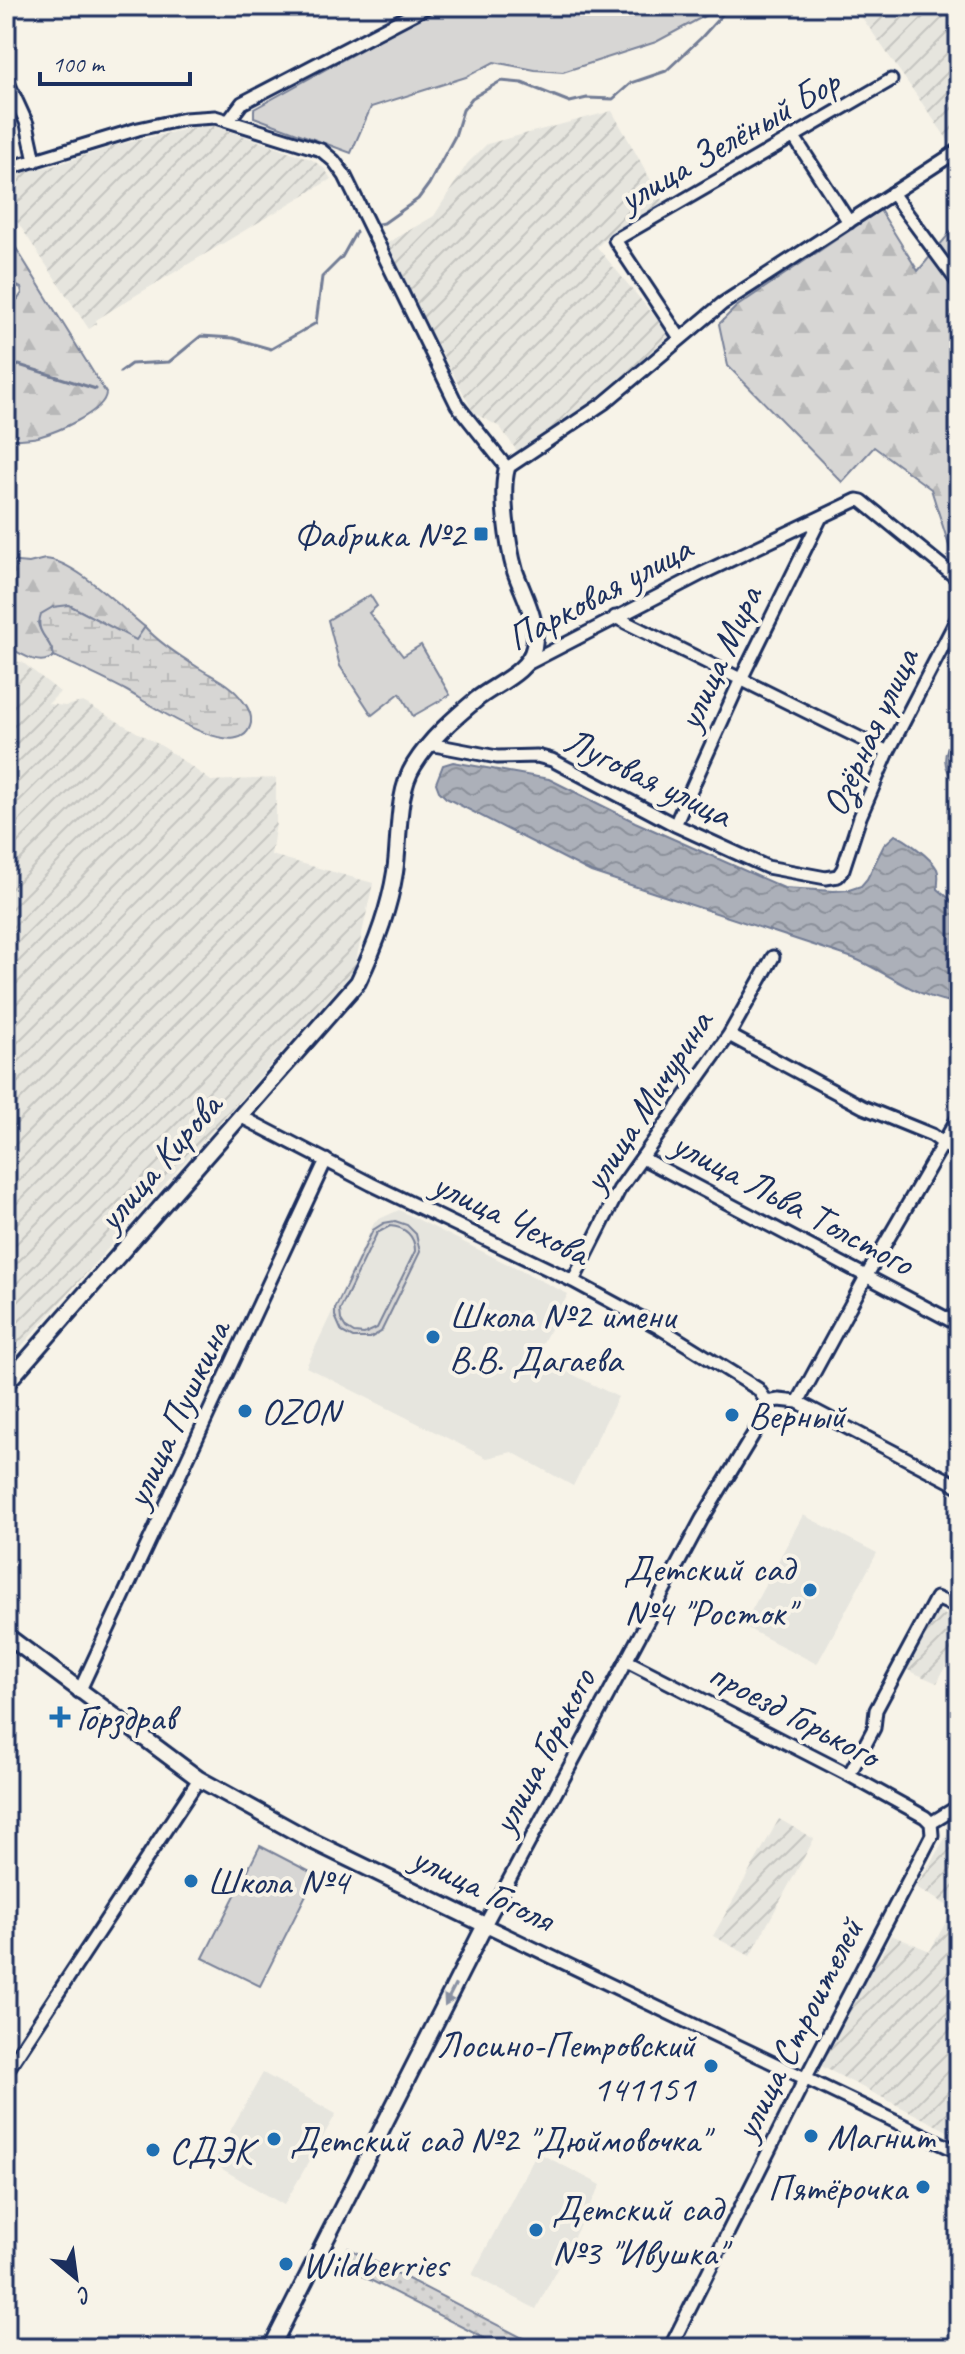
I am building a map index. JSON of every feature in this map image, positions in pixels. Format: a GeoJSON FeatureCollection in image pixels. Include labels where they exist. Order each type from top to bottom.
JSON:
{"type":"FeatureCollection","features":[{"type":"Feature","properties":{"kind":"street"},"geometry":{"type":"LineString","coordinates":[[230,119],[242,103],[428,6]]}},
{"type":"Feature","properties":{"kind":"street"},"geometry":{"type":"LineString","coordinates":[[6,78],[27,124],[35,161]]}},
{"type":"Feature","properties":{"kind":"street","name":"улица Зелёный Бор"},"geometry":{"type":"LineString","coordinates":[[680,338],[615,240],[891,80]]}},
{"type":"Feature","properties":{"kind":"street"},"geometry":{"type":"LineString","coordinates":[[6,169],[138,129],[184,119],[215,117],[230,119],[321,150],[345,176],[457,405],[507,468]]}},
{"type":"Feature","properties":{"kind":"street"},"geometry":{"type":"LineString","coordinates":[[794,137],[849,222]]}},
{"type":"Feature","properties":{"kind":"street"},"geometry":{"type":"LineString","coordinates":[[525,665],[534,649],[535,625],[514,568],[506,516],[504,478],[507,468],[604,403],[722,304],[959,150]]}},
{"type":"Feature","properties":{"kind":"street"},"geometry":{"type":"LineString","coordinates":[[892,193],[959,284]]}},
{"type":"Feature","properties":{"kind":"street","name":"Парковая улица"},"geometry":{"type":"LineString","coordinates":[[406,785],[411,768],[429,744],[479,698],[525,665],[615,617],[857,500],[959,580]]}},
{"type":"Feature","properties":{"kind":"street","name":"улица Мира"},"geometry":{"type":"LineString","coordinates":[[675,825],[741,679],[820,518]]}},
{"type":"Feature","properties":{"kind":"street","name":"Озёрная улица"},"geometry":{"type":"LineString","coordinates":[[838,876],[888,752],[959,615]]}},
{"type":"Feature","properties":{"kind":"street"},"geometry":{"type":"LineString","coordinates":[[615,617],[888,752]]}},
{"type":"Feature","properties":{"kind":"street","name":"Луговая улица"},"geometry":{"type":"LineString","coordinates":[[429,744],[497,757],[537,756],[552,760],[675,825],[779,871],[826,878],[838,876]]}},
{"type":"Feature","properties":{"kind":"street","name":"улица Кирова"},"geometry":{"type":"LineString","coordinates":[[6,1384],[358,982],[377,943],[395,874],[406,785]]}},
{"type":"Feature","properties":{"kind":"street","name":"улица Мичурина"},"geometry":{"type":"LineString","coordinates":[[573,1281],[619,1190],[729,1035],[773,957]]}},
{"type":"Feature","properties":{"kind":"street"},"geometry":{"type":"LineString","coordinates":[[729,1035],[863,1107],[913,1126],[954,1149]]}},
{"type":"Feature","properties":{"kind":"street"},"geometry":{"type":"LineString","coordinates":[[798,1402],[867,1275],[954,1149],[959,1116]]}},
{"type":"Feature","properties":{"kind":"street","name":"улица Чехова"},"geometry":{"type":"LineString","coordinates":[[242,1117],[573,1281],[758,1389],[767,1402]]}},
{"type":"Feature","properties":{"kind":"street","name":"улица Льва Толстого"},"geometry":{"type":"LineString","coordinates":[[642,1158],[959,1325]]}},
{"type":"Feature","properties":{"kind":"street","name":"улица Пушкина"},"geometry":{"type":"LineString","coordinates":[[79,1692],[326,1160]]}},
{"type":"Feature","properties":{"kind":"street"},"geometry":{"type":"LineString","coordinates":[[767,1402],[798,1402],[959,1486]]}},
{"type":"Feature","properties":{"kind":"street","name":"улица Горького"},"geometry":{"type":"LineString","coordinates":[[271,2348],[485,1925],[702,1519],[765,1415],[767,1402]]}},
{"type":"Feature","properties":{"kind":"street"},"geometry":{"type":"LineString","coordinates":[[849,1775],[874,1728],[876,1710],[936,1598],[959,1608]]}},
{"type":"Feature","properties":{"kind":"street","name":"улица Гоголя"},"geometry":{"type":"LineString","coordinates":[[6,1635],[199,1779],[310,1840],[959,2152]]}},
{"type":"Feature","properties":{"kind":"street","name":"проезд Горького"},"geometry":{"type":"LineString","coordinates":[[627,1661],[849,1775],[931,1823]]}},
{"type":"Feature","properties":{"kind":"street"},"geometry":{"type":"LineString","coordinates":[[6,2072],[199,1779]]}},
{"type":"Feature","properties":{"kind":"street"},"geometry":{"type":"LineString","coordinates":[[931,1823],[959,1806]]}},
{"type":"Feature","properties":{"kind":"street","name":"улица Строителей"},"geometry":{"type":"LineString","coordinates":[[670,2348],[932,1835],[931,1823]]}},
{"type":"Feature","properties":{"kind":"shaded area"},"geometry":{"type":"Polygon","coordinates":[[[854,6],[959,6],[959,137],[950,143],[854,6]]]}},
{"type":"Feature","properties":{"kind":"shaded area"},"geometry":{"type":"Polygon","coordinates":[[[612,111],[665,205],[605,239],[597,247],[670,335],[597,401],[517,451],[500,427],[474,413],[384,245],[434,216],[467,164],[487,144],[612,111]]]}},
{"type":"Feature","properties":{"kind":"shaded area"},"geometry":{"type":"Polygon","coordinates":[[[208,124],[311,159],[325,169],[331,179],[128,300],[96,320],[97,323],[89,329],[6,205],[6,174],[53,166],[117,145],[208,124]]]}},
{"type":"Feature","properties":{"kind":"shaded area"},"geometry":{"type":"Polygon","coordinates":[[[6,661],[22,662],[60,692],[48,704],[65,706],[83,702],[165,748],[211,781],[276,778],[276,823],[271,855],[373,883],[354,970],[6,1364],[6,661]]]}},
{"type":"Feature","properties":{"kind":"shaded area","name":"Школа №2 имени В.В. Дагаева"},"geometry":{"type":"Polygon","coordinates":[[[399,1210],[568,1294],[536,1356],[618,1397],[573,1486],[512,1452],[487,1458],[306,1367],[375,1221],[399,1210]]]}},
{"type":"Feature","properties":{"kind":"shaded area","name":"Детский сад №4 \"Росток\""},"geometry":{"type":"Polygon","coordinates":[[[803,1515],[877,1553],[817,1664],[743,1626],[803,1515]]]}},
{"type":"Feature","properties":{"kind":"shaded area"},"geometry":{"type":"Polygon","coordinates":[[[928,1605],[959,1623],[959,1640],[937,1683],[894,1664],[928,1605]]]}},
{"type":"Feature","properties":{"kind":"shaded area"},"geometry":{"type":"Polygon","coordinates":[[[959,1815],[959,2137],[821,2066],[873,1963],[880,1958],[891,1935],[930,1951],[953,1909],[916,1887],[959,1815]]]}},
{"type":"Feature","properties":{"kind":"shaded area"},"geometry":{"type":"Polygon","coordinates":[[[779,1819],[814,1839],[750,1956],[713,1936],[779,1819]]]}},
{"type":"Feature","properties":{"kind":"shaded area","name":"Детский сад №2 \"Дюймовочка\""},"geometry":{"type":"Polygon","coordinates":[[[263,2073],[336,2114],[284,2205],[212,2163],[263,2073]]]}},
{"type":"Feature","properties":{"kind":"shaded area","name":"Детский сад №3 \"Ивушка\""},"geometry":{"type":"Polygon","coordinates":[[[537,2152],[601,2185],[536,2309],[472,2275],[537,2152]]]}},
{"type":"Feature","properties":{"kind":"green space"},"geometry":{"type":"Polygon","coordinates":[[[440,6],[723,6],[656,42],[563,72],[494,62],[466,77],[371,107],[351,153],[254,117],[254,109],[440,6]]]}},
{"type":"Feature","properties":{"kind":"green space"},"geometry":{"type":"Polygon","coordinates":[[[880,210],[918,271],[959,222],[959,558],[952,555],[931,489],[874,447],[842,482],[728,366],[719,324],[736,307],[880,210]]]}},
{"type":"Feature","properties":{"kind":"green space"},"geometry":{"type":"Polygon","coordinates":[[[6,232],[106,393],[104,400],[89,414],[67,426],[38,437],[6,440],[6,305],[22,293],[21,288],[6,280],[6,232]]]}},
{"type":"Feature","properties":{"kind":"green space"},"geometry":{"type":"Polygon","coordinates":[[[45,559],[57,561],[83,576],[145,627],[136,641],[69,605],[38,623],[54,656],[36,660],[6,646],[6,561],[29,563],[45,559]]]}},
{"type":"Feature","properties":{"kind":"green space"},"geometry":{"type":"Polygon","coordinates":[[[370,595],[377,606],[369,613],[403,656],[421,645],[450,695],[413,716],[400,693],[372,715],[340,666],[328,620],[370,595]]]}},
{"type":"Feature","properties":{"kind":"green space"},"geometry":{"type":"Polygon","coordinates":[[[69,605],[136,640],[145,627],[170,649],[228,686],[239,695],[250,714],[251,723],[243,735],[230,739],[192,728],[118,686],[54,656],[41,631],[41,614],[53,607],[69,605]]]}},
{"type":"Feature","properties":{"kind":"green space"},"geometry":{"type":"Polygon","coordinates":[[[395,1221],[407,1225],[416,1234],[420,1252],[381,1332],[370,1338],[353,1338],[342,1332],[335,1309],[373,1230],[395,1221]],[[390,1226],[377,1233],[340,1310],[341,1320],[354,1333],[364,1334],[377,1328],[415,1251],[411,1237],[405,1230],[390,1226]]]}},
{"type":"Feature","properties":{"kind":"green space"},"geometry":{"type":"Polygon","coordinates":[[[260,1846],[316,1875],[260,1986],[203,1958],[260,1846]]]}},
{"type":"Feature","properties":{"kind":"green space"},"geometry":{"type":"Polygon","coordinates":[[[348,2248],[542,2348],[503,2348],[339,2264],[348,2248]]]}},
{"type":"Feature","properties":{"kind":"water"},"geometry":{"type":"Polygon","coordinates":[[[959,722],[959,786],[945,762],[947,748],[959,722]]]}},
{"type":"Feature","properties":{"kind":"water"},"geometry":{"type":"Polygon","coordinates":[[[453,762],[549,779],[635,822],[784,888],[834,891],[861,886],[884,845],[895,835],[918,849],[934,865],[938,874],[938,889],[959,907],[959,1003],[916,991],[853,958],[591,872],[446,798],[436,783],[443,765],[453,762]]]}},
{"type":"Feature","properties":{"kind":"waterway"},"geometry":{"type":"LineString","coordinates":[[372,225],[384,223],[418,199],[455,136],[463,110],[472,98],[501,81],[522,83],[570,102],[587,98],[613,99],[631,83],[666,71],[729,7],[738,6]]}},
{"type":"Feature","properties":{"kind":"waterway"},"geometry":{"type":"LineString","coordinates":[[120,372],[131,364],[169,362],[201,336],[233,338],[271,349],[316,323],[322,277],[342,257],[356,232]]}},
{"type":"Feature","properties":{"kind":"waterway"},"geometry":{"type":"LineString","coordinates":[[6,372],[19,365],[96,389]]}},
{"type":"Feature","properties":{"kind":"place","name":"Фабрика №2"},"geometry":{"type":"Point","coordinates":[481,534]}},
{"type":"Feature","properties":{"kind":"place","name":"Школа №2 имени В.В. Дагаева"},"geometry":{"type":"Point","coordinates":[433,1337]}},
{"type":"Feature","properties":{"kind":"place","name":"OZON"},"geometry":{"type":"Point","coordinates":[245,1411]}},
{"type":"Feature","properties":{"kind":"place","name":"Верный"},"geometry":{"type":"Point","coordinates":[732,1415]}},
{"type":"Feature","properties":{"kind":"place","name":"Детский сад №4 \"Росток\""},"geometry":{"type":"Point","coordinates":[810,1590]}},
{"type":"Feature","properties":{"kind":"place","name":"Горздрав"},"geometry":{"type":"Point","coordinates":[60,1717]}},
{"type":"Feature","properties":{"kind":"place","name":"Школа №4"},"geometry":{"type":"Point","coordinates":[191,1881]}},
{"type":"Feature","properties":{"kind":"place","name":"Лосино-Петровский 141151"},"geometry":{"type":"Point","coordinates":[711,2066]}},
{"type":"Feature","properties":{"kind":"place","name":"Магнит"},"geometry":{"type":"Point","coordinates":[811,2136]}},
{"type":"Feature","properties":{"kind":"place","name":"Детский сад №2 \"Дюймовочка\""},"geometry":{"type":"Point","coordinates":[274,2139]}},
{"type":"Feature","properties":{"kind":"place","name":"СДЭК"},"geometry":{"type":"Point","coordinates":[153,2150]}},
{"type":"Feature","properties":{"kind":"place","name":"Пятёрочка"},"geometry":{"type":"Point","coordinates":[923,2187]}},
{"type":"Feature","properties":{"kind":"place","name":"Детский сад №3 \"Ивушка\""},"geometry":{"type":"Point","coordinates":[536,2230]}},
{"type":"Feature","properties":{"kind":"place","name":"Wildberries"},"geometry":{"type":"Point","coordinates":[286,2264]}}]}
